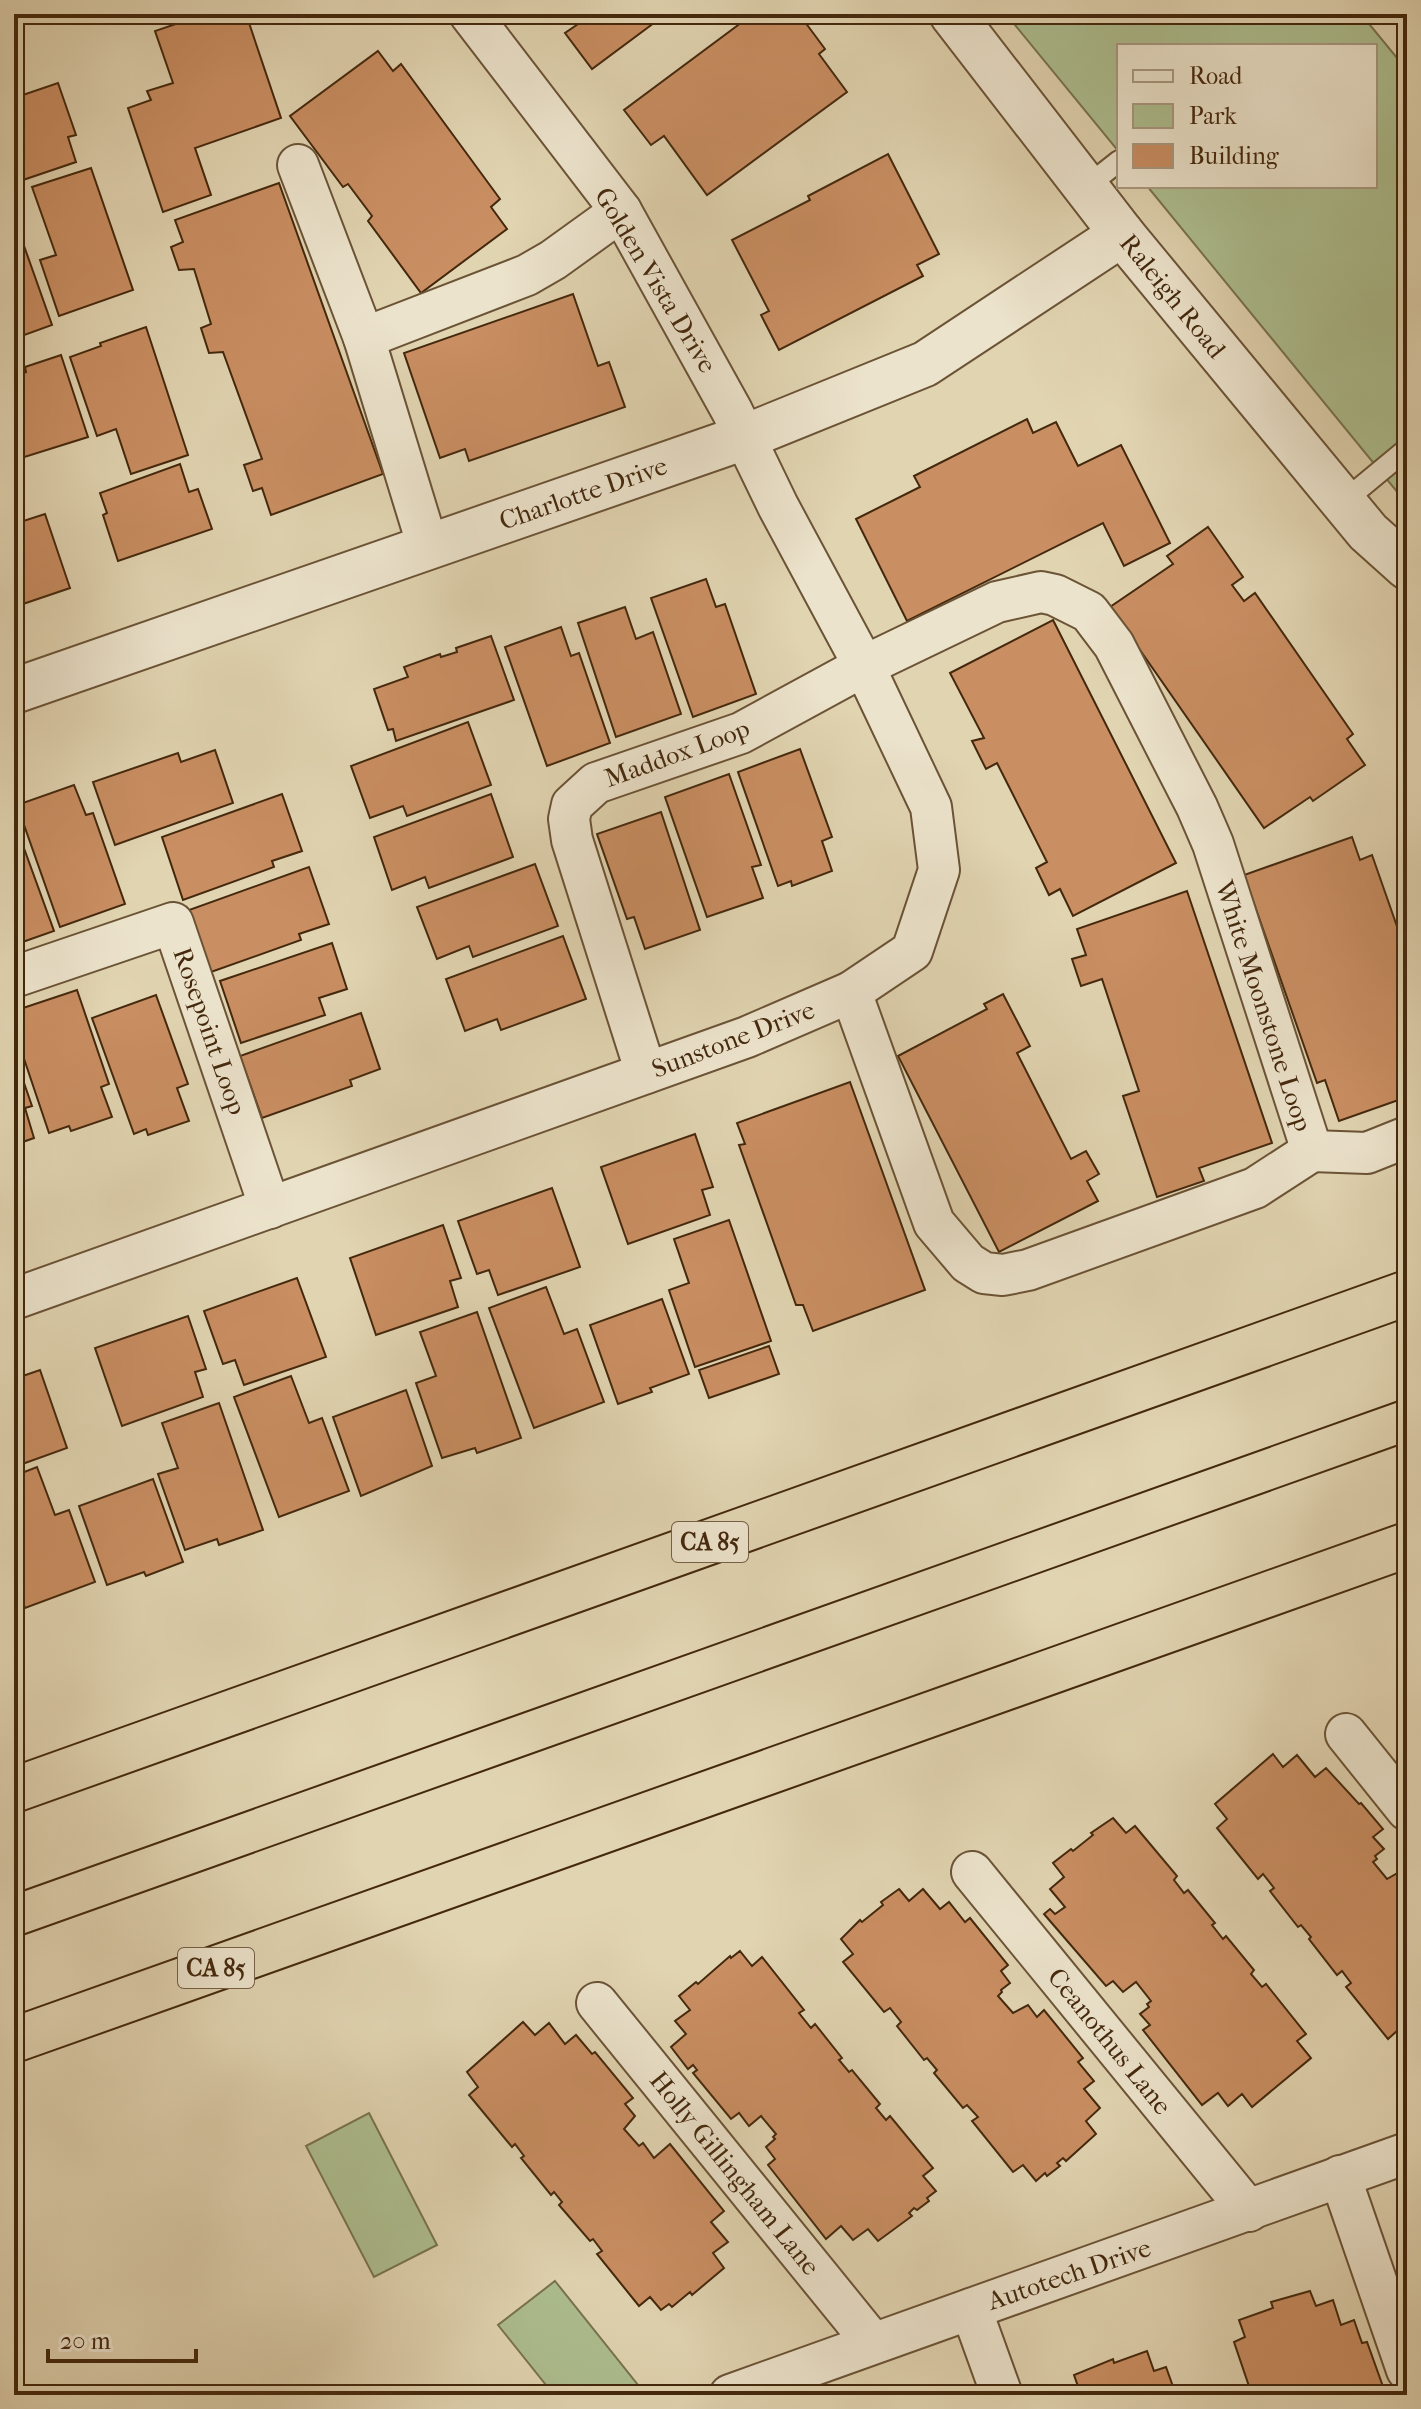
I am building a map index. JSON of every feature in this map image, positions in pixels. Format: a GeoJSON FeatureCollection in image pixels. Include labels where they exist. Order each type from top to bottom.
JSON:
{"type":"FeatureCollection","features":[{"type":"Feature","properties":{"kind":"highway","name":"CA 85"},"geometry":{"type":"LineString","coordinates":[[14,1790],[1407,1293]]}},
{"type":"Feature","properties":{"kind":"highway","name":"CA 85"},"geometry":{"type":"LineString","coordinates":[[27,2035],[1407,1545]]}},
{"type":"Feature","properties":{"kind":"highway"},"geometry":{"type":"LineString","coordinates":[[14,2066],[27,2035]]}},
{"type":"Feature","properties":{"kind":"street","name":"Golden Vista Drive"},"geometry":{"type":"LineString","coordinates":[[470,14],[621,211],[745,437]]}},
{"type":"Feature","properties":{"kind":"street","name":"Raleigh Road"},"geometry":{"type":"LineString","coordinates":[[952,14],[1102,174],[1122,234],[1368,532],[1407,567]]}},
{"type":"Feature","properties":{"kind":"street"},"geometry":{"type":"LineString","coordinates":[[298,165],[364,338],[428,547]]}},
{"type":"Feature","properties":{"kind":"street"},"geometry":{"type":"LineString","coordinates":[[364,338],[527,275],[621,211]]}},
{"type":"Feature","properties":{"kind":"street","name":"Charlotte Drive"},"geometry":{"type":"LineString","coordinates":[[14,691],[745,437],[925,364],[1122,234]]}},
{"type":"Feature","properties":{"kind":"street","name":"Sunstone Drive"},"geometry":{"type":"LineString","coordinates":[[14,1299],[747,1037],[851,992],[912,951],[939,870],[931,807],[864,666],[778,506],[745,437]]}},
{"type":"Feature","properties":{"kind":"street","name":"White Moonstone Loop"},"geometry":{"type":"LineString","coordinates":[[851,992],[934,1223],[968,1263],[984,1273],[1003,1275],[1028,1270],[1255,1188],[1312,1151],[1213,844],[1135,685],[1100,623],[1072,602],[1041,592],[997,602],[864,666]]}},
{"type":"Feature","properties":{"kind":"street","name":"Maddox Loop"},"geometry":{"type":"LineString","coordinates":[[646,1073],[572,840],[569,819],[572,805],[596,783],[741,733],[864,666]]}},
{"type":"Feature","properties":{"kind":"street","name":"Rosepoint Loop"},"geometry":{"type":"LineString","coordinates":[[14,977],[173,923],[270,1208]]}},
{"type":"Feature","properties":{"kind":"street"},"geometry":{"type":"LineString","coordinates":[[1312,1151],[1367,1153],[1407,1137]]}},
{"type":"Feature","properties":{"kind":"street"},"geometry":{"type":"LineString","coordinates":[[1346,1734],[1407,1810]]}},
{"type":"Feature","properties":{"kind":"street","name":"Ceanothus Lane"},"geometry":{"type":"LineString","coordinates":[[972,1872],[1249,2211]]}},
{"type":"Feature","properties":{"kind":"street","name":"Holly Gillingham Lane"},"geometry":{"type":"LineString","coordinates":[[597,2003],[873,2343]]}},
{"type":"Feature","properties":{"kind":"street","name":"Autotech Drive"},"geometry":{"type":"LineString","coordinates":[[730,2395],[1407,2153]]}},
{"type":"Feature","properties":{"kind":"street"},"geometry":{"type":"LineString","coordinates":[[1340,2176],[1407,2370]]}},
{"type":"Feature","properties":{"kind":"street"},"geometry":{"type":"LineString","coordinates":[[971,2309],[1002,2395]]}},
{"type":"Feature","properties":{"kind":"lane"},"geometry":{"type":"LineString","coordinates":[[1343,502],[1407,449]]}},
{"type":"Feature","properties":{"kind":"green space"},"geometry":{"type":"Polygon","coordinates":[[[1006,14],[1361,14],[1407,70],[1407,504],[1149,188],[1377,188],[1377,44],[1117,44],[1117,150],[1006,14]]]}},
{"type":"Feature","properties":{"kind":"green space"},"geometry":{"type":"Polygon","coordinates":[[[369,2113],[437,2245],[374,2277],[306,2146],[369,2113]]]}},
{"type":"Feature","properties":{"kind":"green space"},"geometry":{"type":"Polygon","coordinates":[[[555,2281],[646,2395],[554,2395],[498,2325],[555,2281]]]}},
{"type":"Feature","properties":{"kind":"building"},"geometry":{"type":"Polygon","coordinates":[[[205,14],[218,14],[220,20],[246,14],[281,118],[195,148],[211,195],[163,212],[128,108],[151,100],[147,91],[173,83],[155,31],[205,14]]]}},
{"type":"Feature","properties":{"kind":"building"},"geometry":{"type":"Polygon","coordinates":[[[570,14],[666,14],[592,69],[565,33],[578,24],[570,14]]]}},
{"type":"Feature","properties":{"kind":"building"},"geometry":{"type":"Polygon","coordinates":[[[753,14],[799,14],[825,49],[819,54],[847,92],[707,195],[664,136],[651,145],[624,110],[753,14]]]}},
{"type":"Feature","properties":{"kind":"building"},"geometry":{"type":"Polygon","coordinates":[[[378,51],[393,71],[401,64],[500,199],[491,207],[507,229],[421,293],[368,221],[372,216],[348,184],[343,187],[290,116],[378,51]]]}},
{"type":"Feature","properties":{"kind":"building"},"geometry":{"type":"Polygon","coordinates":[[[58,83],[76,135],[68,137],[76,162],[14,183],[14,98],[58,83]]]}},
{"type":"Feature","properties":{"kind":"building"},"geometry":{"type":"Polygon","coordinates":[[[888,154],[939,254],[917,265],[923,276],[779,350],[761,315],[769,311],[732,240],[810,200],[808,196],[888,154]]]}},
{"type":"Feature","properties":{"kind":"building"},"geometry":{"type":"Polygon","coordinates":[[[91,168],[133,290],[59,316],[40,260],[56,255],[32,187],[91,168]]]}},
{"type":"Feature","properties":{"kind":"building"},"geometry":{"type":"Polygon","coordinates":[[[279,183],[383,474],[271,515],[262,488],[253,491],[244,465],[262,459],[223,352],[209,353],[201,328],[211,324],[194,269],[179,270],[171,247],[183,242],[175,220],[279,183]]]}},
{"type":"Feature","properties":{"kind":"building"},"geometry":{"type":"Polygon","coordinates":[[[23,243],[52,325],[16,338],[14,247],[23,243]]]}},
{"type":"Feature","properties":{"kind":"building"},"geometry":{"type":"Polygon","coordinates":[[[573,294],[598,366],[609,362],[625,407],[469,461],[465,449],[440,458],[404,353],[573,294]]]}},
{"type":"Feature","properties":{"kind":"building"},"geometry":{"type":"Polygon","coordinates":[[[146,327],[188,455],[131,474],[116,429],[97,436],[70,357],[146,327]]]}},
{"type":"Feature","properties":{"kind":"building"},"geometry":{"type":"Polygon","coordinates":[[[61,355],[88,437],[15,460],[14,376],[26,372],[25,367],[61,355]]]}},
{"type":"Feature","properties":{"kind":"building"},"geometry":{"type":"Polygon","coordinates":[[[1027,419],[1033,433],[1056,422],[1078,466],[1121,445],[1170,543],[1124,566],[1103,523],[907,621],[856,519],[920,487],[914,476],[1027,419]]]}},
{"type":"Feature","properties":{"kind":"building"},"geometry":{"type":"Polygon","coordinates":[[[180,464],[189,492],[198,489],[212,529],[118,561],[103,515],[107,513],[100,493],[180,464]]]}},
{"type":"Feature","properties":{"kind":"building"},"geometry":{"type":"Polygon","coordinates":[[[45,514],[70,588],[14,607],[14,524],[45,514]]]}},
{"type":"Feature","properties":{"kind":"building"},"geometry":{"type":"Polygon","coordinates":[[[1208,527],[1243,577],[1232,585],[1244,601],[1255,593],[1353,734],[1347,739],[1365,765],[1313,801],[1310,797],[1264,828],[1110,607],[1173,564],[1167,556],[1208,527]]]}},
{"type":"Feature","properties":{"kind":"building"},"geometry":{"type":"Polygon","coordinates":[[[706,579],[716,607],[725,604],[756,694],[693,717],[651,598],[706,579]]]}},
{"type":"Feature","properties":{"kind":"building"},"geometry":{"type":"Polygon","coordinates":[[[625,607],[636,639],[653,632],[681,714],[616,737],[578,623],[625,607]]]}},
{"type":"Feature","properties":{"kind":"building"},"geometry":{"type":"Polygon","coordinates":[[[1053,620],[1176,863],[1073,916],[1060,889],[1049,895],[1036,868],[1047,862],[997,763],[986,769],[972,741],[984,738],[950,673],[1053,620]]]}},
{"type":"Feature","properties":{"kind":"building"},"geometry":{"type":"Polygon","coordinates":[[[561,627],[571,656],[579,653],[610,743],[547,766],[505,647],[561,627]]]}},
{"type":"Feature","properties":{"kind":"building"},"geometry":{"type":"Polygon","coordinates":[[[491,636],[514,700],[396,741],[393,729],[388,730],[374,689],[408,677],[404,667],[440,654],[441,657],[457,652],[456,648],[491,636]]]}},
{"type":"Feature","properties":{"kind":"building"},"geometry":{"type":"Polygon","coordinates":[[[468,722],[491,785],[407,816],[403,806],[370,818],[351,766],[468,722]]]}},
{"type":"Feature","properties":{"kind":"building"},"geometry":{"type":"Polygon","coordinates":[[[800,749],[832,837],[822,841],[832,871],[792,886],[791,881],[778,886],[738,772],[800,749]]]}},
{"type":"Feature","properties":{"kind":"building"},"geometry":{"type":"Polygon","coordinates":[[[215,750],[233,803],[115,845],[93,782],[178,753],[181,762],[215,750]]]}},
{"type":"Feature","properties":{"kind":"building"},"geometry":{"type":"Polygon","coordinates":[[[729,774],[761,865],[752,867],[763,898],[707,917],[665,797],[729,774]]]}},
{"type":"Feature","properties":{"kind":"building"},"geometry":{"type":"Polygon","coordinates":[[[74,785],[86,815],[93,813],[125,904],[60,927],[17,805],[74,785]]]}},
{"type":"Feature","properties":{"kind":"building"},"geometry":{"type":"Polygon","coordinates":[[[282,794],[302,851],[272,861],[274,867],[183,900],[162,837],[282,794]]]}},
{"type":"Feature","properties":{"kind":"building"},"geometry":{"type":"Polygon","coordinates":[[[491,794],[513,857],[429,888],[425,877],[392,890],[374,837],[491,794]]]}},
{"type":"Feature","properties":{"kind":"building"},"geometry":{"type":"Polygon","coordinates":[[[661,812],[700,930],[645,949],[634,917],[627,919],[597,834],[661,812]]]}},
{"type":"Feature","properties":{"kind":"building"},"geometry":{"type":"Polygon","coordinates":[[[1352,837],[1360,860],[1372,855],[1407,955],[1407,1097],[1339,1121],[1325,1080],[1317,1083],[1244,875],[1352,837]]]}},
{"type":"Feature","properties":{"kind":"building"},"geometry":{"type":"Polygon","coordinates":[[[21,840],[54,931],[14,945],[14,843],[21,840]]]}},
{"type":"Feature","properties":{"kind":"building"},"geometry":{"type":"Polygon","coordinates":[[[535,864],[558,926],[473,957],[469,946],[437,959],[417,907],[535,864]]]}},
{"type":"Feature","properties":{"kind":"building"},"geometry":{"type":"Polygon","coordinates":[[[309,867],[329,924],[299,934],[301,940],[211,972],[189,910],[309,867]]]}},
{"type":"Feature","properties":{"kind":"building"},"geometry":{"type":"Polygon","coordinates":[[[1187,891],[1272,1143],[1199,1168],[1204,1181],[1157,1197],[1123,1096],[1139,1091],[1102,979],[1081,986],[1072,959],[1086,955],[1077,929],[1187,891]]]}},
{"type":"Feature","properties":{"kind":"building"},"geometry":{"type":"Polygon","coordinates":[[[563,936],[586,999],[501,1030],[497,1019],[465,1031],[446,979],[563,936]]]}},
{"type":"Feature","properties":{"kind":"building"},"geometry":{"type":"Polygon","coordinates":[[[332,943],[347,989],[319,998],[325,1015],[241,1043],[220,981],[332,943]]]}},
{"type":"Feature","properties":{"kind":"building"},"geometry":{"type":"Polygon","coordinates":[[[77,990],[109,1084],[101,1087],[112,1117],[71,1131],[69,1126],[49,1133],[14,1029],[14,1011],[77,990]]]}},
{"type":"Feature","properties":{"kind":"building"},"geometry":{"type":"Polygon","coordinates":[[[1003,994],[1030,1046],[1017,1053],[1071,1159],[1086,1151],[1099,1174],[1087,1181],[1098,1201],[999,1252],[898,1056],[987,1009],[984,1004],[1003,994]]]}},
{"type":"Feature","properties":{"kind":"building"},"geometry":{"type":"Polygon","coordinates":[[[156,995],[188,1084],[177,1088],[189,1121],[148,1135],[146,1129],[134,1134],[92,1018],[156,995]]]}},
{"type":"Feature","properties":{"kind":"building"},"geometry":{"type":"Polygon","coordinates":[[[361,1013],[380,1069],[350,1080],[352,1086],[262,1118],[240,1056],[361,1013]]]}},
{"type":"Feature","properties":{"kind":"building"},"geometry":{"type":"Polygon","coordinates":[[[14,1054],[32,1106],[25,1108],[34,1138],[14,1145],[14,1054]]]}},
{"type":"Feature","properties":{"kind":"building"},"geometry":{"type":"Polygon","coordinates":[[[850,1082],[925,1290],[813,1331],[803,1305],[796,1305],[739,1145],[745,1144],[737,1123],[850,1082]]]}},
{"type":"Feature","properties":{"kind":"building"},"geometry":{"type":"Polygon","coordinates":[[[695,1134],[713,1187],[702,1190],[710,1215],[628,1244],[601,1167],[695,1134]]]}},
{"type":"Feature","properties":{"kind":"building"},"geometry":{"type":"Polygon","coordinates":[[[552,1188],[580,1267],[498,1295],[489,1270],[477,1274],[458,1221],[552,1188]]]}},
{"type":"Feature","properties":{"kind":"building"},"geometry":{"type":"Polygon","coordinates":[[[729,1220],[771,1341],[695,1367],[669,1290],[689,1283],[674,1239],[729,1220]]]}},
{"type":"Feature","properties":{"kind":"building"},"geometry":{"type":"Polygon","coordinates":[[[443,1225],[461,1278],[450,1281],[458,1307],[376,1335],[350,1258],[443,1225]]]}},
{"type":"Feature","properties":{"kind":"building"},"geometry":{"type":"Polygon","coordinates":[[[297,1278],[326,1357],[244,1385],[235,1360],[223,1364],[204,1311],[297,1278]]]}},
{"type":"Feature","properties":{"kind":"building"},"geometry":{"type":"Polygon","coordinates":[[[546,1287],[564,1334],[577,1329],[604,1402],[534,1428],[489,1308],[546,1287]]]}},
{"type":"Feature","properties":{"kind":"building"},"geometry":{"type":"Polygon","coordinates":[[[662,1299],[689,1374],[618,1404],[590,1325],[662,1299]]]}},
{"type":"Feature","properties":{"kind":"building"},"geometry":{"type":"Polygon","coordinates":[[[477,1312],[521,1438],[477,1453],[475,1448],[442,1458],[416,1383],[436,1376],[420,1332],[477,1312]]]}},
{"type":"Feature","properties":{"kind":"building"},"geometry":{"type":"Polygon","coordinates":[[[188,1316],[206,1369],[195,1372],[203,1397],[122,1426],[95,1348],[188,1316]]]}},
{"type":"Feature","properties":{"kind":"building"},"geometry":{"type":"Polygon","coordinates":[[[769,1346],[779,1374],[709,1398],[699,1370],[769,1346]]]}},
{"type":"Feature","properties":{"kind":"building"},"geometry":{"type":"Polygon","coordinates":[[[40,1370],[67,1448],[14,1467],[14,1379],[40,1370]]]}},
{"type":"Feature","properties":{"kind":"building"},"geometry":{"type":"Polygon","coordinates":[[[291,1376],[309,1423],[322,1418],[349,1491],[279,1517],[234,1397],[291,1376]]]}},
{"type":"Feature","properties":{"kind":"building"},"geometry":{"type":"Polygon","coordinates":[[[406,1390],[432,1466],[361,1496],[333,1417],[406,1390]]]}},
{"type":"Feature","properties":{"kind":"building"},"geometry":{"type":"Polygon","coordinates":[[[219,1403],[263,1530],[219,1545],[217,1539],[185,1550],[158,1474],[178,1468],[162,1423],[219,1403]]]}},
{"type":"Feature","properties":{"kind":"building"},"geometry":{"type":"Polygon","coordinates":[[[37,1467],[55,1515],[69,1510],[95,1582],[25,1608],[14,1579],[14,1476],[37,1467]]]}},
{"type":"Feature","properties":{"kind":"building"},"geometry":{"type":"Polygon","coordinates":[[[153,1479],[183,1562],[146,1576],[144,1572],[107,1585],[79,1506],[153,1479]]]}},
{"type":"Feature","properties":{"kind":"building"},"geometry":{"type":"Polygon","coordinates":[[[1273,1754],[1283,1767],[1297,1755],[1315,1777],[1326,1768],[1383,1829],[1373,1837],[1384,1849],[1373,1862],[1387,1879],[1401,1871],[1407,1878],[1407,2042],[1398,2030],[1388,2039],[1346,1987],[1351,1983],[1342,1971],[1337,1975],[1309,1939],[1311,1937],[1301,1925],[1298,1927],[1270,1891],[1274,1888],[1263,1874],[1258,1879],[1217,1828],[1227,1819],[1215,1804],[1273,1754]]]}},
{"type":"Feature","properties":{"kind":"building"},"geometry":{"type":"Polygon","coordinates":[[[1113,1818],[1126,1833],[1135,1826],[1177,1876],[1174,1880],[1184,1893],[1188,1890],[1215,1923],[1212,1925],[1223,1939],[1226,1936],[1254,1970],[1251,1974],[1262,1987],[1266,1984],[1306,2034],[1297,2041],[1311,2058],[1252,2107],[1242,2094],[1228,2106],[1218,2093],[1202,2105],[1143,2030],[1150,2025],[1140,2014],[1151,2001],[1136,1982],[1123,1992],[1113,1981],[1106,1986],[1044,1914],[1050,1909],[1055,1914],[1065,1907],[1050,1889],[1064,1877],[1053,1863],[1113,1818]]]}},
{"type":"Feature","properties":{"kind":"building"},"geometry":{"type":"Polygon","coordinates":[[[899,1889],[909,1901],[923,1889],[940,1909],[949,1902],[965,1922],[970,1918],[1008,1965],[1001,1971],[1010,1983],[998,1996],[1013,2013],[1028,2005],[1037,2017],[1044,2010],[1083,2058],[1078,2062],[1094,2081],[1084,2089],[1100,2108],[1086,2121],[1096,2134],[1066,2161],[1063,2158],[1057,2163],[1060,2166],[1047,2176],[1045,2173],[1036,2181],[1023,2165],[1013,2172],[972,2121],[978,2117],[967,2105],[963,2108],[934,2073],[937,2070],[927,2058],[924,2060],[897,2026],[901,2022],[890,2008],[884,2012],[843,1962],[853,1954],[841,1939],[899,1889]]]}},
{"type":"Feature","properties":{"kind":"building"},"geometry":{"type":"Polygon","coordinates":[[[740,1951],[752,1966],[762,1957],[804,2010],[799,2013],[811,2028],[815,2024],[842,2058],[839,2060],[849,2072],[852,2070],[880,2104],[876,2108],[886,2120],[890,2116],[933,2168],[923,2176],[936,2191],[927,2198],[929,2201],[917,2210],[914,2208],[909,2213],[912,2216],[878,2241],[868,2229],[853,2240],[841,2226],[826,2239],[768,2165],[775,2159],[766,2147],[776,2134],[761,2116],[749,2126],[739,2113],[731,2119],[693,2073],[697,2070],[693,2065],[688,2069],[671,2047],[686,2034],[675,2021],[690,2010],[679,1996],[740,1951]]]}},
{"type":"Feature","properties":{"kind":"building"},"geometry":{"type":"Polygon","coordinates":[[[523,2022],[535,2035],[549,2023],[565,2044],[576,2035],[592,2054],[595,2052],[633,2098],[625,2104],[635,2116],[624,2129],[639,2146],[643,2143],[654,2158],[670,2144],[724,2211],[711,2222],[728,2242],[713,2253],[724,2268],[692,2295],[690,2292],[672,2307],[669,2304],[661,2310],[650,2297],[639,2306],[597,2254],[602,2251],[593,2239],[590,2241],[559,2205],[562,2202],[554,2192],[551,2195],[521,2158],[524,2156],[515,2144],[512,2147],[469,2095],[478,2087],[467,2072],[523,2022]]]}},
{"type":"Feature","properties":{"kind":"building"},"geometry":{"type":"Polygon","coordinates":[[[1310,2291],[1316,2306],[1333,2300],[1341,2325],[1354,2320],[1362,2343],[1367,2342],[1386,2395],[1252,2395],[1234,2342],[1245,2337],[1239,2320],[1273,2308],[1271,2302],[1310,2291]]]}},
{"type":"Feature","properties":{"kind":"building"},"geometry":{"type":"Polygon","coordinates":[[[1147,2351],[1154,2371],[1166,2367],[1176,2395],[1070,2395],[1080,2392],[1074,2375],[1113,2359],[1114,2363],[1147,2351]]]}},
{"type":"Feature","properties":{"kind":"tram line"},"geometry":{"type":"LineString","coordinates":[[14,1894],[1407,1398]]}},
{"type":"Feature","properties":{"kind":"tram line"},"geometry":{"type":"LineString","coordinates":[[14,1938],[1407,1442]]}}]}
